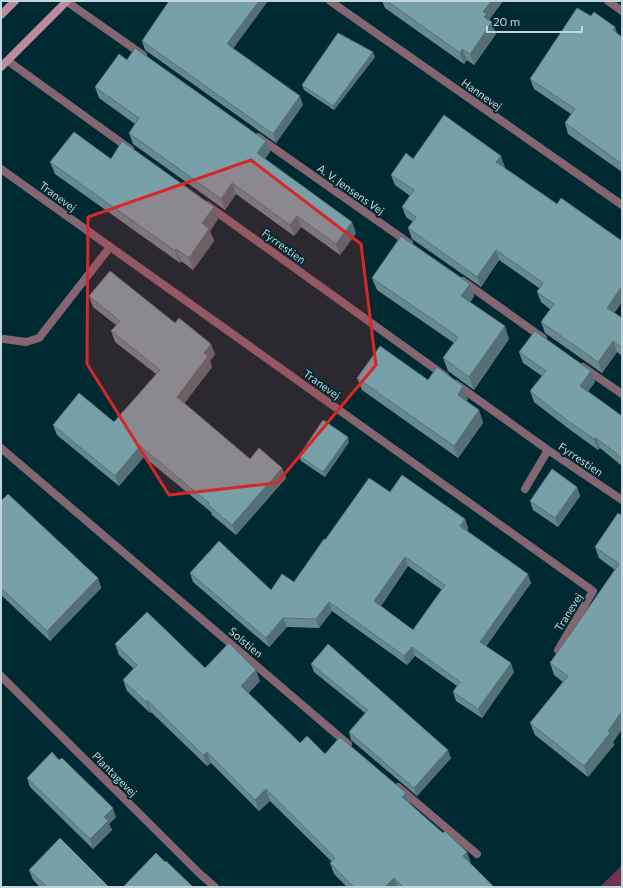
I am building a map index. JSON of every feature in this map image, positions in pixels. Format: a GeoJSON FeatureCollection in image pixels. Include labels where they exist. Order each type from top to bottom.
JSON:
{"type":"FeatureCollection","features":[{"type":"Feature","properties":{"kind":"main road"},"geometry":{"type":"LineString","coordinates":[[1,15],[15,1]]}},
{"type":"Feature","properties":{"kind":"main road"},"geometry":{"type":"LineString","coordinates":[[1,67],[66,1]]}},
{"type":"Feature","properties":{"kind":"street"},"geometry":{"type":"LineString","coordinates":[[66,1],[146,58]]}},
{"type":"Feature","properties":{"kind":"street","name":"Hannevej"},"geometry":{"type":"LineString","coordinates":[[330,1],[622,205]]}},
{"type":"Feature","properties":{"kind":"street"},"geometry":{"type":"LineString","coordinates":[[608,1],[622,11]]}},
{"type":"Feature","properties":{"kind":"street"},"geometry":{"type":"LineString","coordinates":[[8,61],[136,153]]}},
{"type":"Feature","properties":{"kind":"street","name":"A. V. Jensens Vej"},"geometry":{"type":"LineString","coordinates":[[251,132],[414,247]]}},
{"type":"Feature","properties":{"kind":"street","name":"Tranevej"},"geometry":{"type":"LineString","coordinates":[[1,170],[593,591],[558,650]]}},
{"type":"Feature","properties":{"kind":"street","name":"Fyrrestien"},"geometry":{"type":"LineString","coordinates":[[200,199],[548,450],[622,500]]}},
{"type":"Feature","properties":{"kind":"street"},"geometry":{"type":"LineString","coordinates":[[4,339],[26,342],[39,338],[110,247]]}},
{"type":"Feature","properties":{"kind":"street"},"geometry":{"type":"LineString","coordinates":[[453,274],[550,343]]}},
{"type":"Feature","properties":{"kind":"street"},"geometry":{"type":"LineString","coordinates":[[576,362],[622,394]]}},
{"type":"Feature","properties":{"kind":"street","name":"Solstien"},"geometry":{"type":"LineString","coordinates":[[1,448],[356,751]]}},
{"type":"Feature","properties":{"kind":"street","name":"Fyrrestien"},"geometry":{"type":"LineString","coordinates":[[524,489],[548,450]]}},
{"type":"Feature","properties":{"kind":"street","name":"Plantagevej"},"geometry":{"type":"LineString","coordinates":[[1,676],[214,887]]}},
{"type":"Feature","properties":{"kind":"street"},"geometry":{"type":"LineString","coordinates":[[392,782],[476,854]]}},
{"type":"Feature","properties":{"kind":"highlighted area"},"geometry":{"type":"Polygon","coordinates":[[[251,160],[361,244],[376,365],[277,483],[169,495],[87,364],[88,217],[251,160]]]}},
{"type":"Feature","properties":{"kind":"shaded area"},"geometry":{"type":"Polygon","coordinates":[[[622,865],[622,887],[600,887],[622,865]]]}},
{"type":"Feature","properties":{"kind":"building"},"geometry":{"type":"Polygon","coordinates":[[[169,1],[259,1],[227,44],[300,96],[273,134],[142,41],[169,1]]]}},
{"type":"Feature","properties":{"kind":"building"},"geometry":{"type":"Polygon","coordinates":[[[387,1],[491,1],[483,12],[487,14],[484,17],[492,22],[470,54],[462,49],[460,53],[387,1]]]}},
{"type":"Feature","properties":{"kind":"building"},"geometry":{"type":"Polygon","coordinates":[[[577,8],[591,16],[594,12],[615,27],[613,30],[622,37],[622,164],[565,123],[575,109],[530,79],[577,8]]]}},
{"type":"Feature","properties":{"kind":"building"},"geometry":{"type":"Polygon","coordinates":[[[338,33],[373,52],[333,106],[302,85],[338,33]]]}},
{"type":"Feature","properties":{"kind":"building"},"geometry":{"type":"Polygon","coordinates":[[[135,48],[266,141],[257,153],[352,222],[336,244],[297,216],[290,225],[232,183],[221,199],[129,133],[139,118],[95,87],[119,54],[127,60],[135,48]]]}},
{"type":"Feature","properties":{"kind":"building"},"geometry":{"type":"Polygon","coordinates":[[[444,115],[501,156],[496,162],[557,204],[561,198],[622,241],[622,286],[607,308],[622,318],[622,348],[613,341],[598,362],[541,322],[554,304],[537,292],[543,283],[496,250],[477,277],[408,228],[416,217],[402,207],[414,190],[391,175],[406,153],[413,159],[444,115]]]}},
{"type":"Feature","properties":{"kind":"building"},"geometry":{"type":"Polygon","coordinates":[[[74,132],[111,159],[122,141],[214,207],[202,223],[209,229],[189,258],[176,249],[175,251],[50,162],[74,132]]]}},
{"type":"Feature","properties":{"kind":"building"},"geometry":{"type":"Polygon","coordinates":[[[401,236],[470,284],[461,296],[505,326],[469,377],[443,358],[458,337],[372,278],[401,236]]]}},
{"type":"Feature","properties":{"kind":"building"},"geometry":{"type":"Polygon","coordinates":[[[110,271],[175,323],[179,318],[211,344],[204,353],[208,356],[177,397],[250,459],[259,448],[282,468],[232,525],[208,505],[209,503],[140,446],[115,476],[53,425],[79,393],[114,422],[160,370],[111,331],[120,321],[89,296],[110,271]]]}},
{"type":"Feature","properties":{"kind":"building"},"geometry":{"type":"Polygon","coordinates":[[[535,331],[591,371],[580,386],[622,416],[622,458],[596,438],[594,439],[565,419],[530,391],[546,371],[519,352],[535,331]]]}},
{"type":"Feature","properties":{"kind":"building"},"geometry":{"type":"Polygon","coordinates":[[[380,346],[428,380],[437,367],[463,386],[458,395],[479,410],[454,446],[357,378],[380,346]]]}},
{"type":"Feature","properties":{"kind":"building"},"geometry":{"type":"Polygon","coordinates":[[[323,420],[348,437],[323,472],[299,456],[323,420]]]}},
{"type":"Feature","properties":{"kind":"building"},"geometry":{"type":"Polygon","coordinates":[[[552,469],[577,487],[555,518],[530,501],[552,469]]]}},
{"type":"Feature","properties":{"kind":"building"},"geometry":{"type":"Polygon","coordinates":[[[402,475],[465,519],[460,526],[528,574],[480,642],[511,663],[478,709],[453,692],[460,682],[412,647],[404,656],[329,602],[316,619],[283,618],[266,638],[190,573],[219,541],[271,590],[282,574],[294,582],[369,478],[390,492],[402,475]],[[405,557],[374,601],[413,630],[445,585],[405,557]]]}},
{"type":"Feature","properties":{"kind":"building"},"geometry":{"type":"Polygon","coordinates":[[[8,494],[98,578],[47,631],[1,588],[1,501],[8,494]]]}},
{"type":"Feature","properties":{"kind":"building"},"geometry":{"type":"Polygon","coordinates":[[[618,513],[622,516],[622,711],[608,731],[610,733],[584,766],[530,723],[568,676],[550,663],[619,564],[595,547],[618,513]]]}},
{"type":"Feature","properties":{"kind":"building"},"geometry":{"type":"Polygon","coordinates":[[[147,612],[205,668],[229,643],[256,670],[241,686],[300,743],[307,736],[325,754],[340,737],[406,793],[402,797],[443,833],[445,831],[467,852],[463,856],[494,887],[403,887],[394,878],[385,887],[354,887],[330,863],[335,858],[266,789],[255,800],[207,752],[203,755],[147,700],[146,702],[123,680],[137,665],[115,644],[147,612]]]}},
{"type":"Feature","properties":{"kind":"building"},"geometry":{"type":"Polygon","coordinates":[[[328,644],[448,750],[414,788],[349,732],[368,710],[311,664],[328,644]]]}},
{"type":"Feature","properties":{"kind":"building"},"geometry":{"type":"Polygon","coordinates":[[[52,752],[59,760],[62,758],[113,808],[104,817],[108,821],[90,839],[27,778],[52,752]]]}},
{"type":"Feature","properties":{"kind":"building"},"geometry":{"type":"Polygon","coordinates":[[[60,838],[109,887],[47,887],[29,870],[60,838]]]}},
{"type":"Feature","properties":{"kind":"building"},"geometry":{"type":"Polygon","coordinates":[[[156,853],[165,862],[166,861],[193,887],[123,887],[156,853]]]}}]}
